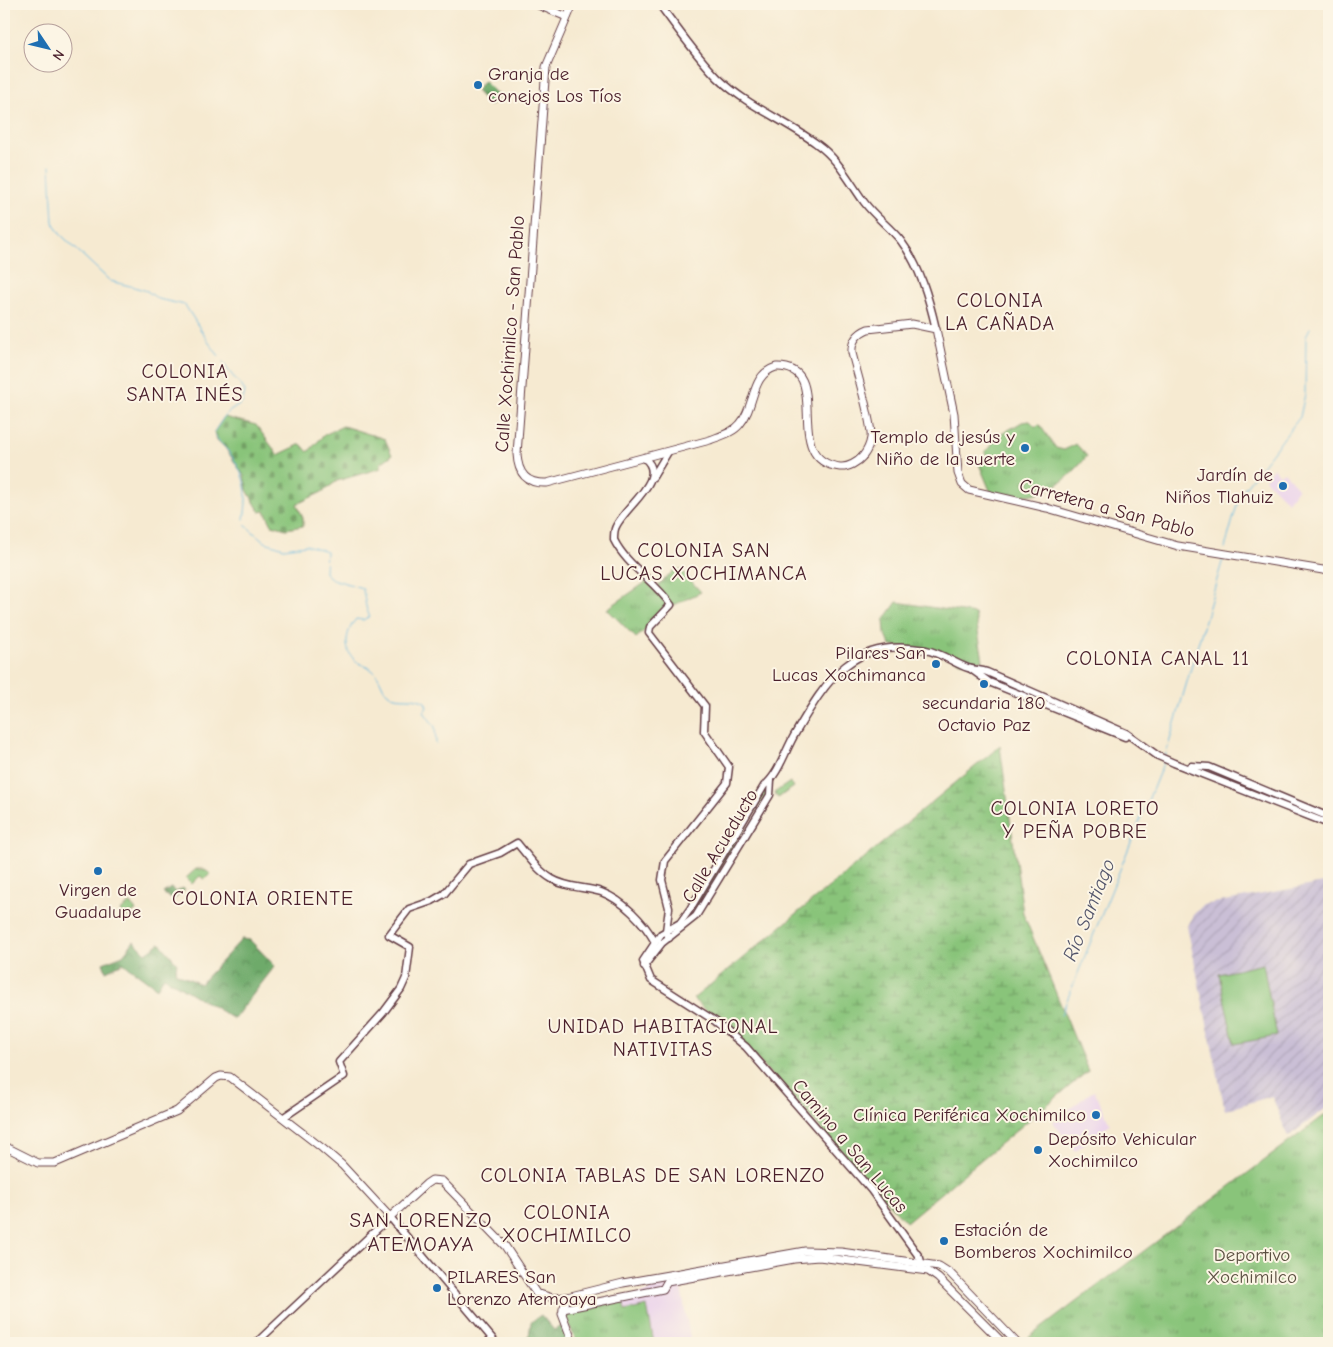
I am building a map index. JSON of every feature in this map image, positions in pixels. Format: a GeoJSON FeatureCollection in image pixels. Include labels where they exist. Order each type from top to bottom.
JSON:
{"type":"FeatureCollection","features":[{"type":"Feature","properties":{"kind":"main road"},"geometry":{"type":"LineString","coordinates":[[536,4],[567,17],[573,4]]}},
{"type":"Feature","properties":{"kind":"main road","name":"Calle Xochimilco - San Pablo"},"geometry":{"type":"LineString","coordinates":[[567,17],[546,67],[518,466],[527,479],[537,484],[644,458]]}},
{"type":"Feature","properties":{"kind":"main road"},"geometry":{"type":"LineString","coordinates":[[644,458],[710,440],[733,430],[747,413],[761,376],[771,368],[781,366],[796,372],[806,388],[810,444],[815,455],[828,464],[842,468],[848,466],[864,454],[871,439],[871,432],[852,353],[854,342],[861,332],[877,328],[912,324],[936,329]]}},
{"type":"Feature","properties":{"kind":"main road","name":"Carretera a San Pablo"},"geometry":{"type":"LineString","coordinates":[[936,329],[954,414],[958,473],[962,484],[969,490],[1047,508],[1178,546],[1230,553],[1329,571]]}},
{"type":"Feature","properties":{"kind":"main road"},"geometry":{"type":"LineString","coordinates":[[4,1146],[38,1163],[55,1163],[177,1111],[221,1076],[230,1077],[238,1081],[284,1117],[342,1165],[390,1217],[426,1184],[435,1180],[442,1181],[504,1246],[536,1293],[553,1298],[567,1297],[623,1284],[805,1251],[834,1252],[920,1266],[938,1278],[1003,1343]]}},
{"type":"Feature","properties":{"kind":"main road"},"geometry":{"type":"LineString","coordinates":[[563,1309],[662,1289],[666,1282],[806,1258],[939,1266],[950,1273],[1017,1343]]}},
{"type":"Feature","properties":{"kind":"main road"},"geometry":{"type":"LineString","coordinates":[[567,1297],[563,1309],[563,1320],[573,1343]]}},
{"type":"Feature","properties":{"kind":"main road"},"geometry":{"type":"LineString","coordinates":[[553,1298],[563,1309]]}},
{"type":"Feature","properties":{"kind":"street"},"geometry":{"type":"LineString","coordinates":[[659,4],[705,64],[719,78],[752,105],[816,143],[834,159],[869,209],[899,239],[909,253],[925,290],[936,329]]}},
{"type":"Feature","properties":{"kind":"street"},"geometry":{"type":"LineString","coordinates":[[653,950],[655,942],[665,934],[669,908],[662,880],[665,862],[727,783],[730,772],[727,764],[704,731],[705,706],[649,633],[650,627],[670,605],[663,594],[624,557],[614,540],[618,524],[652,478],[668,452]]}},
{"type":"Feature","properties":{"kind":"street"},"geometry":{"type":"LineString","coordinates":[[644,458],[652,467],[652,478]]}},
{"type":"Feature","properties":{"kind":"street","name":"Calle Acueducto"},"geometry":{"type":"LineString","coordinates":[[665,934],[698,912],[770,794],[771,780],[786,750],[825,685],[850,662],[879,650],[898,648],[927,650],[971,669],[987,672],[1126,733],[1158,756],[1182,765],[1209,766],[1315,815],[1329,824]]}},
{"type":"Feature","properties":{"kind":"street","name":"Calle Acueducto"},"geometry":{"type":"LineString","coordinates":[[644,966],[665,934],[680,923],[690,909],[764,786],[771,780]]}},
{"type":"Feature","properties":{"kind":"street","name":"Calle Acueducto"},"geometry":{"type":"LineString","coordinates":[[1315,815],[1329,817]]}},
{"type":"Feature","properties":{"kind":"street"},"geometry":{"type":"LineString","coordinates":[[284,1117],[342,1078],[343,1073],[339,1065],[341,1059],[383,1013],[401,989],[406,978],[410,947],[390,935],[409,908],[432,901],[444,894],[469,864],[500,853],[517,843],[552,879],[568,885],[602,892],[638,918],[655,942]]}},
{"type":"Feature","properties":{"kind":"street"},"geometry":{"type":"LineString","coordinates":[[690,909],[698,912]]}},
{"type":"Feature","properties":{"kind":"street"},"geometry":{"type":"LineString","coordinates":[[650,934],[665,934]]}},
{"type":"Feature","properties":{"kind":"street","name":"Camino a San Lucas"},"geometry":{"type":"LineString","coordinates":[[644,966],[651,980],[658,986],[715,1020],[746,1047],[870,1190],[920,1266]]}},
{"type":"Feature","properties":{"kind":"street"},"geometry":{"type":"LineString","coordinates":[[256,1343],[390,1217],[496,1343]]}},
{"type":"Feature","properties":{"kind":"shaded area","name":"Jardín de Niños Tlahuiz"},"geometry":{"type":"Polygon","coordinates":[[[1273,468],[1280,475],[1284,472],[1298,488],[1288,502],[1265,479],[1273,468]]]}},
{"type":"Feature","properties":{"kind":"shaded area"},"geometry":{"type":"Polygon","coordinates":[[[1329,882],[1329,1106],[1288,1137],[1272,1096],[1225,1110],[1187,926],[1193,915],[1203,905],[1329,882]]]}},
{"type":"Feature","properties":{"kind":"shaded area"},"geometry":{"type":"Polygon","coordinates":[[[1094,1090],[1110,1124],[1075,1151],[1053,1122],[1094,1090]]]}},
{"type":"Feature","properties":{"kind":"shaded area"},"geometry":{"type":"Polygon","coordinates":[[[680,1282],[691,1343],[654,1343],[647,1307],[625,1311],[623,1300],[680,1282]]]}},
{"type":"Feature","properties":{"kind":"green space"},"geometry":{"type":"Polygon","coordinates":[[[484,81],[499,96],[490,106],[476,91],[484,81]]]}},
{"type":"Feature","properties":{"kind":"green space"},"geometry":{"type":"Polygon","coordinates":[[[224,417],[256,425],[278,455],[301,444],[308,452],[324,435],[343,426],[385,439],[392,455],[381,463],[381,468],[337,481],[322,492],[297,504],[303,518],[303,526],[286,529],[272,525],[265,511],[260,512],[247,490],[244,476],[226,449],[217,440],[214,432],[224,417]]]}},
{"type":"Feature","properties":{"kind":"green space"},"geometry":{"type":"Polygon","coordinates":[[[1030,421],[1036,427],[1039,424],[1056,448],[1064,450],[1076,444],[1087,456],[1067,478],[1045,491],[1021,496],[991,493],[979,464],[987,458],[985,451],[991,447],[993,439],[1022,422],[1030,421]]]}},
{"type":"Feature","properties":{"kind":"green space"},"geometry":{"type":"Polygon","coordinates":[[[675,569],[681,570],[701,592],[674,605],[636,638],[607,609],[649,580],[656,588],[675,569]]]}},
{"type":"Feature","properties":{"kind":"green space"},"geometry":{"type":"Polygon","coordinates":[[[897,602],[975,614],[983,660],[961,662],[939,652],[891,646],[885,634],[884,620],[897,602]]]}},
{"type":"Feature","properties":{"kind":"green space"},"geometry":{"type":"Polygon","coordinates":[[[1000,746],[1023,913],[1088,1071],[906,1222],[746,1047],[693,999],[1000,746]]]}},
{"type":"Feature","properties":{"kind":"green space"},"geometry":{"type":"Polygon","coordinates":[[[790,782],[794,787],[778,798],[774,793],[790,782]]]}},
{"type":"Feature","properties":{"kind":"green space"},"geometry":{"type":"Polygon","coordinates":[[[769,785],[767,794],[732,848],[698,909],[692,907],[762,791],[769,785]]]}},
{"type":"Feature","properties":{"kind":"green space"},"geometry":{"type":"Polygon","coordinates":[[[196,869],[203,869],[211,874],[204,879],[200,876],[192,884],[186,878],[196,869]]]}},
{"type":"Feature","properties":{"kind":"green space"},"geometry":{"type":"Polygon","coordinates":[[[171,888],[176,892],[183,888],[185,890],[173,900],[163,893],[171,888]]]}},
{"type":"Feature","properties":{"kind":"green space"},"geometry":{"type":"Polygon","coordinates":[[[131,903],[136,911],[125,918],[120,911],[131,903]]]}},
{"type":"Feature","properties":{"kind":"green space"},"geometry":{"type":"Polygon","coordinates":[[[242,939],[250,940],[275,966],[234,1019],[164,977],[157,988],[123,963],[106,971],[103,963],[123,955],[134,941],[146,953],[160,943],[177,963],[175,972],[200,984],[242,939]]]}},
{"type":"Feature","properties":{"kind":"green space"},"geometry":{"type":"Polygon","coordinates":[[[1263,964],[1277,1036],[1234,1044],[1219,974],[1263,964]]]}},
{"type":"Feature","properties":{"kind":"green space","name":"Deportivo Xochimilco"},"geometry":{"type":"Polygon","coordinates":[[[1329,1112],[1329,1343],[1033,1343],[1028,1338],[1329,1112]]]}},
{"type":"Feature","properties":{"kind":"green space"},"geometry":{"type":"Polygon","coordinates":[[[623,1300],[625,1311],[647,1306],[654,1343],[577,1343],[565,1315],[566,1311],[623,1300]]]}},
{"type":"Feature","properties":{"kind":"green space"},"geometry":{"type":"Polygon","coordinates":[[[541,1315],[554,1330],[561,1326],[570,1343],[531,1343],[529,1336],[531,1322],[541,1315]]]}},
{"type":"Feature","properties":{"kind":"waterway"},"geometry":{"type":"LineString","coordinates":[[50,166],[53,222],[60,234],[110,281],[147,291],[158,299],[185,305],[219,356]]}},
{"type":"Feature","properties":{"kind":"waterway","name":"Río Santiago"},"geometry":{"type":"LineString","coordinates":[[1225,548],[1240,494],[1300,417],[1305,394],[1306,336],[1310,328]]}},
{"type":"Feature","properties":{"kind":"waterway"},"geometry":{"type":"LineString","coordinates":[[223,362],[245,391],[242,403],[226,414],[214,432],[218,440],[234,459],[242,475],[246,491],[244,519]]}},
{"type":"Feature","properties":{"kind":"waterway"},"geometry":{"type":"LineString","coordinates":[[245,525],[265,542],[284,548],[306,545],[326,551],[325,573],[332,579],[362,588],[370,616],[363,620],[356,619],[348,635],[347,646],[349,651],[356,661],[374,672],[385,691],[395,697],[417,699],[425,702],[427,707],[424,712],[435,727],[436,744]]}},
{"type":"Feature","properties":{"kind":"waterway","name":"Río Santiago"},"geometry":{"type":"LineString","coordinates":[[1165,757],[1223,559]]}},
{"type":"Feature","properties":{"kind":"waterway","name":"Río Santiago"},"geometry":{"type":"LineString","coordinates":[[1061,1015],[1164,761]]}},
{"type":"Feature","properties":{"kind":"place","name":"Granja de conejos Los Tíos"},"geometry":{"type":"Point","coordinates":[478,85]}},
{"type":"Feature","properties":{"kind":"place","name":"Templo de jesús y Niño de la suerte"},"geometry":{"type":"Point","coordinates":[1025,448]}},
{"type":"Feature","properties":{"kind":"place","name":"Jardín de Niños Tlahuiz"},"geometry":{"type":"Point","coordinates":[1283,486]}},
{"type":"Feature","properties":{"kind":"place","name":"Pilares San Lucas Xochimanca"},"geometry":{"type":"Point","coordinates":[936,664]}},
{"type":"Feature","properties":{"kind":"place","name":"secundaria 180 Octavio Paz"},"geometry":{"type":"Point","coordinates":[984,684]}},
{"type":"Feature","properties":{"kind":"place","name":"Virgen de Guadalupe"},"geometry":{"type":"Point","coordinates":[98,871]}},
{"type":"Feature","properties":{"kind":"place","name":"Clínica Periférica Xochimilco"},"geometry":{"type":"Point","coordinates":[1096,1115]}},
{"type":"Feature","properties":{"kind":"place","name":"Depósito Vehicular Xochimilco"},"geometry":{"type":"Point","coordinates":[1038,1150]}},
{"type":"Feature","properties":{"kind":"place","name":"Estación de Bomberos Xochimilco"},"geometry":{"type":"Point","coordinates":[944,1241]}},
{"type":"Feature","properties":{"kind":"place","name":"PILARES San Lorenzo Atemoaya"},"geometry":{"type":"Point","coordinates":[437,1288]}},
{"type":"Feature","properties":{"kind":"district","name":"COLONIA LA CAÑADA"},"geometry":{"type":"Point","coordinates":[1000,312]}},
{"type":"Feature","properties":{"kind":"district","name":"COLONIA SANTA INÉS"},"geometry":{"type":"Point","coordinates":[185,382]}},
{"type":"Feature","properties":{"kind":"district","name":"COLONIA SAN LUCAS XOCHIMANCA"},"geometry":{"type":"Point","coordinates":[704,562]}},
{"type":"Feature","properties":{"kind":"district","name":"COLONIA CANAL 11"},"geometry":{"type":"Point","coordinates":[1158,658]}},
{"type":"Feature","properties":{"kind":"district","name":"COLONIA LORETO Y PEÑA POBRE"},"geometry":{"type":"Point","coordinates":[1075,820]}},
{"type":"Feature","properties":{"kind":"district","name":"COLONIA ORIENTE"},"geometry":{"type":"Point","coordinates":[263,898]}},
{"type":"Feature","properties":{"kind":"district","name":"UNIDAD HABITACIONAL NATIVITAS"},"geometry":{"type":"Point","coordinates":[663,1038]}},
{"type":"Feature","properties":{"kind":"district","name":"COLONIA TABLAS DE SAN LORENZO"},"geometry":{"type":"Point","coordinates":[653,1175]}},
{"type":"Feature","properties":{"kind":"district","name":"COLONIA XOCHIMILCO"},"geometry":{"type":"Point","coordinates":[567,1224]}},
{"type":"Feature","properties":{"kind":"district","name":"SAN LORENZO ATEMOAYA"},"geometry":{"type":"Point","coordinates":[421,1232]}}]}
